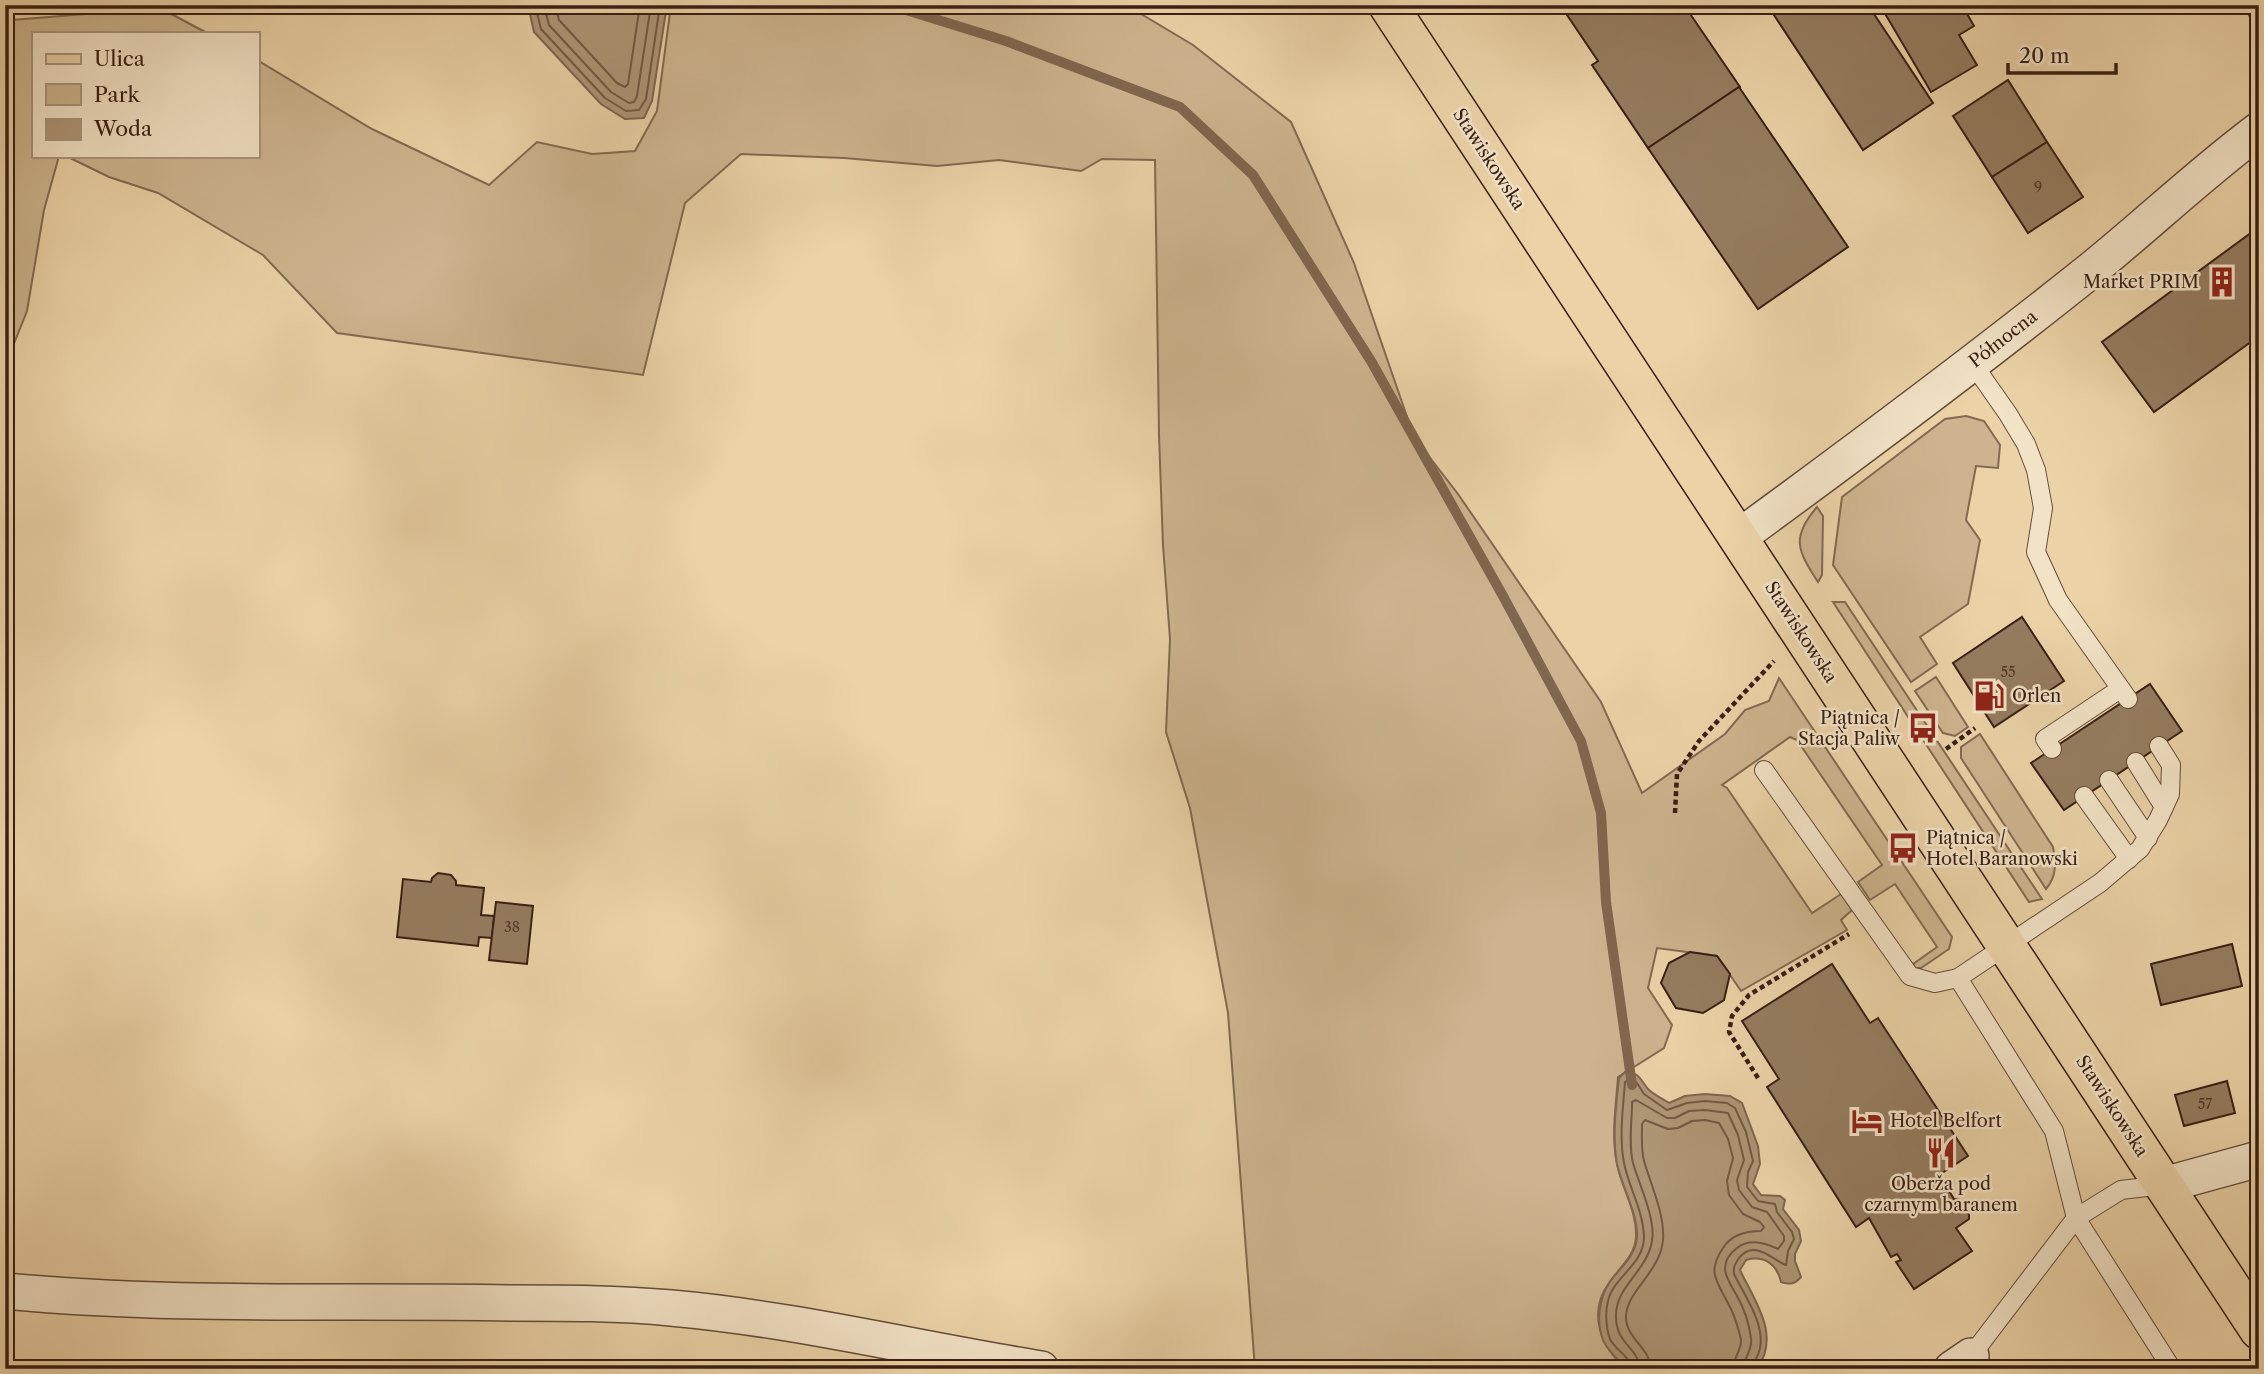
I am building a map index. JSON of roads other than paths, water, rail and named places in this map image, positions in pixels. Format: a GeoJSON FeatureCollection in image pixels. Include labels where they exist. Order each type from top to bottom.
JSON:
{"type":"FeatureCollection","features":[{"type":"Feature","properties":{"kind":"main road","name":"Stawiskowska"},"geometry":{"type":"LineString","coordinates":[[1388,5],[2259,1330]]}},
{"type":"Feature","properties":{"kind":"street","name":"Północna"},"geometry":{"type":"LineString","coordinates":[[1739,537],[1973,364],[2137,233],[2215,162],[2259,131]]}},
{"type":"Feature","properties":{"kind":"street"},"geometry":{"type":"LineString","coordinates":[[2164,1185],[2259,1159]]}},
{"type":"Feature","properties":{"kind":"street"},"geometry":{"type":"LineString","coordinates":[[5,1291],[78,1298],[188,1301],[390,1300],[569,1303],[670,1308],[805,1325],[1041,1369]]}},
{"type":"Feature","properties":{"kind":"lane"},"geometry":{"type":"LineString","coordinates":[[2253,5],[2259,14]]}},
{"type":"Feature","properties":{"kind":"lane"},"geometry":{"type":"LineString","coordinates":[[1973,364],[2026,444],[2036,470],[2043,508],[2036,552],[2058,600],[2124,694],[2073,727],[2045,739],[2052,749]]}},
{"type":"Feature","properties":{"kind":"lane"},"geometry":{"type":"LineString","coordinates":[[1765,770],[1910,976],[1935,983],[1958,978],[2005,944],[2100,883],[2140,849],[2170,794],[2171,765],[2159,746]]}},
{"type":"Feature","properties":{"kind":"lane"},"geometry":{"type":"LineString","coordinates":[[2136,762],[2164,807]]}},
{"type":"Feature","properties":{"kind":"lane"},"geometry":{"type":"LineString","coordinates":[[2109,780],[2147,838]]}},
{"type":"Feature","properties":{"kind":"lane"},"geometry":{"type":"LineString","coordinates":[[2084,796],[2129,859]]}},
{"type":"Feature","properties":{"kind":"lane"},"geometry":{"type":"LineString","coordinates":[[1958,978],[2054,1131],[2076,1218],[2172,1369]]}},
{"type":"Feature","properties":{"kind":"lane"},"geometry":{"type":"LineString","coordinates":[[1962,1362],[2076,1218],[2121,1190],[2164,1185]]}},
{"type":"Feature","properties":{"kind":"water"},"geometry":{"type":"Polygon","coordinates":[[[528,5],[667,5],[652,101],[644,118],[625,119],[601,104],[534,32],[528,5]]]}},
{"type":"Feature","properties":{"kind":"water"},"geometry":{"type":"Polygon","coordinates":[[[1625,1072],[1636,1075],[1650,1091],[1669,1103],[1685,1096],[1705,1094],[1730,1096],[1742,1103],[1758,1146],[1760,1164],[1753,1184],[1761,1195],[1780,1196],[1785,1200],[1783,1209],[1799,1230],[1801,1241],[1795,1261],[1801,1277],[1797,1281],[1790,1284],[1781,1282],[1773,1266],[1764,1260],[1746,1260],[1740,1270],[1758,1306],[1766,1331],[1767,1344],[1757,1369],[1628,1369],[1603,1340],[1599,1318],[1603,1296],[1609,1283],[1630,1256],[1637,1237],[1635,1219],[1619,1173],[1615,1143],[1619,1078],[1625,1072]]]}},
{"type":"Feature","properties":{"kind":"waterway"},"geometry":{"type":"LineString","coordinates":[[890,5],[1006,41],[1180,107],[1253,175],[1371,361],[1581,741],[1601,813],[1606,902],[1632,1085]]}},
{"type":"Feature","properties":{"kind":"place","name":"Market PRIM"},"geometry":{"type":"Point","coordinates":[2222,282]}},
{"type":"Feature","properties":{"kind":"place","name":"Orlen"},"geometry":{"type":"Point","coordinates":[1989,696]}},
{"type":"Feature","properties":{"kind":"place","name":"Piątnica / Stacja Paliw"},"geometry":{"type":"Point","coordinates":[1923,728]}},
{"type":"Feature","properties":{"kind":"place","name":"Piątnica / Hotel Baranowski"},"geometry":{"type":"Point","coordinates":[1903,848]}},
{"type":"Feature","properties":{"kind":"place","name":"Hotel Belfort"},"geometry":{"type":"Point","coordinates":[1867,1121]}},
{"type":"Feature","properties":{"kind":"place","name":"Oberža pod czarnym baranem"},"geometry":{"type":"Point","coordinates":[1941,1153]}}]}
